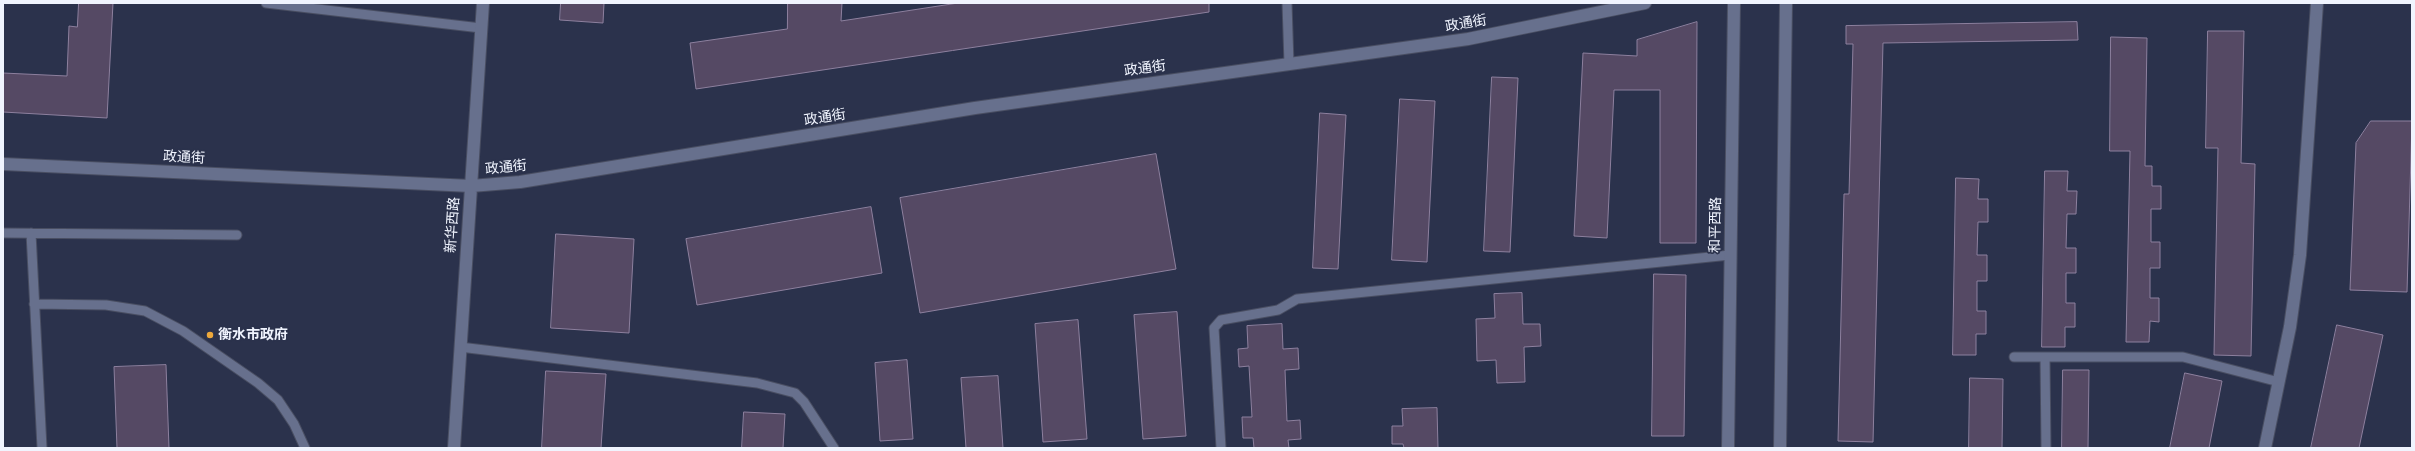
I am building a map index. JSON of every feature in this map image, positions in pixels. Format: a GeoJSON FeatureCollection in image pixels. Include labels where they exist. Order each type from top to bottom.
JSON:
{"type":"FeatureCollection","features":[{"type":"Feature","properties":{"kind":"street","name":"新华西路"},"geometry":{"type":"LineString","coordinates":[[454,448],[483,3]]}},
{"type":"Feature","properties":{"kind":"street","name":"政通街"},"geometry":{"type":"LineString","coordinates":[[3,164],[471,186],[563,176],[974,108],[1468,39],[1645,3]]}},
{"type":"Feature","properties":{"kind":"street","name":"和平西路"},"geometry":{"type":"LineString","coordinates":[[1728,448],[1734,3]]}},
{"type":"Feature","properties":{"kind":"street"},"geometry":{"type":"LineString","coordinates":[[1780,448],[1786,3]]}},
{"type":"Feature","properties":{"kind":"street"},"geometry":{"type":"LineString","coordinates":[[2265,448],[2290,327],[2300,255],[2317,3]]}},
{"type":"Feature","properties":{"kind":"lane"},"geometry":{"type":"LineString","coordinates":[[266,3],[481,28]]}},
{"type":"Feature","properties":{"kind":"lane"},"geometry":{"type":"LineString","coordinates":[[1287,3],[1289,64]]}},
{"type":"Feature","properties":{"kind":"lane"},"geometry":{"type":"LineString","coordinates":[[3,233],[237,235]]}},
{"type":"Feature","properties":{"kind":"lane"},"geometry":{"type":"LineString","coordinates":[[31,233],[42,448]]}},
{"type":"Feature","properties":{"kind":"lane"},"geometry":{"type":"LineString","coordinates":[[1221,448],[1214,328],[1221,320],[1278,310],[1297,299],[1730,255]]}},
{"type":"Feature","properties":{"kind":"lane"},"geometry":{"type":"LineString","coordinates":[[34,304],[106,305],[145,311],[176,327],[258,383],[278,400],[294,424],[305,448]]}},
{"type":"Feature","properties":{"kind":"lane"},"geometry":{"type":"LineString","coordinates":[[460,347],[749,382],[795,393],[804,402],[834,448]]}},
{"type":"Feature","properties":{"kind":"lane"},"geometry":{"type":"LineString","coordinates":[[2014,357],[2183,357],[2279,382]]}},
{"type":"Feature","properties":{"kind":"lane"},"geometry":{"type":"LineString","coordinates":[[2045,357],[2046,448]]}},
{"type":"Feature","properties":{"kind":"building"},"geometry":{"type":"Polygon","coordinates":[[[79,3],[113,3],[107,118],[3,112],[3,73],[67,76],[69,26],[77,27],[79,3]]]}},
{"type":"Feature","properties":{"kind":"building"},"geometry":{"type":"Polygon","coordinates":[[[561,3],[604,3],[603,23],[560,20],[561,3]]]}},
{"type":"Feature","properties":{"kind":"building"},"geometry":{"type":"Polygon","coordinates":[[[788,3],[842,3],[841,21],[958,3],[1209,3],[1209,12],[696,89],[690,43],[787,29],[788,3]]]}},
{"type":"Feature","properties":{"kind":"building"},"geometry":{"type":"Polygon","coordinates":[[[1697,22],[1696,243],[1660,243],[1660,90],[1614,90],[1607,238],[1574,236],[1583,53],[1637,56],[1637,40],[1697,22]]]}},
{"type":"Feature","properties":{"kind":"building"},"geometry":{"type":"Polygon","coordinates":[[[2077,22],[2078,40],[1883,43],[1873,442],[1838,441],[1844,194],[1849,194],[1853,44],[1846,44],[1846,26],[2077,22]]]}},
{"type":"Feature","properties":{"kind":"building"},"geometry":{"type":"Polygon","coordinates":[[[2208,31],[2244,31],[2241,163],[2255,164],[2251,356],[2214,355],[2218,148],[2206,148],[2208,31]]]}},
{"type":"Feature","properties":{"kind":"building"},"geometry":{"type":"Polygon","coordinates":[[[2111,37],[2147,38],[2145,166],[2152,166],[2152,186],[2161,186],[2161,209],[2151,209],[2151,242],[2160,242],[2160,268],[2150,268],[2150,298],[2159,298],[2159,322],[2150,321],[2149,342],[2126,342],[2130,151],[2110,151],[2111,37]]]}},
{"type":"Feature","properties":{"kind":"building"},"geometry":{"type":"Polygon","coordinates":[[[1492,77],[1518,78],[1510,252],[1484,251],[1492,77]]]}},
{"type":"Feature","properties":{"kind":"building"},"geometry":{"type":"Polygon","coordinates":[[[1400,99],[1435,101],[1427,262],[1392,260],[1400,99]]]}},
{"type":"Feature","properties":{"kind":"building"},"geometry":{"type":"Polygon","coordinates":[[[1320,113],[1346,115],[1338,269],[1313,268],[1320,113]]]}},
{"type":"Feature","properties":{"kind":"building"},"geometry":{"type":"Polygon","coordinates":[[[2371,121],[2412,121],[2407,292],[2350,290],[2356,143],[2371,121]]]}},
{"type":"Feature","properties":{"kind":"building"},"geometry":{"type":"Polygon","coordinates":[[[1156,154],[1176,269],[920,313],[900,198],[1156,154]]]}},
{"type":"Feature","properties":{"kind":"building"},"geometry":{"type":"Polygon","coordinates":[[[2045,171],[2068,171],[2067,191],[2077,191],[2076,214],[2067,214],[2066,248],[2076,248],[2076,273],[2066,273],[2066,303],[2075,303],[2075,327],[2065,327],[2065,347],[2042,347],[2045,171]]]}},
{"type":"Feature","properties":{"kind":"building"},"geometry":{"type":"Polygon","coordinates":[[[1956,178],[1979,179],[1978,199],[1988,199],[1988,222],[1978,222],[1977,255],[1987,255],[1987,281],[1977,281],[1977,311],[1986,311],[1986,334],[1976,334],[1976,355],[1953,355],[1956,178]]]}},
{"type":"Feature","properties":{"kind":"building"},"geometry":{"type":"Polygon","coordinates":[[[871,207],[882,273],[697,305],[686,239],[871,207]]]}},
{"type":"Feature","properties":{"kind":"building"},"geometry":{"type":"Polygon","coordinates":[[[556,234],[634,239],[629,333],[551,328],[556,234]]]}},
{"type":"Feature","properties":{"kind":"building"},"geometry":{"type":"Polygon","coordinates":[[[1654,274],[1686,275],[1684,436],[1652,436],[1654,274]]]}},
{"type":"Feature","properties":{"kind":"building"},"geometry":{"type":"Polygon","coordinates":[[[1522,293],[1523,324],[1540,324],[1541,346],[1524,347],[1525,382],[1497,383],[1496,360],[1477,361],[1476,319],[1495,318],[1494,294],[1522,293]]]}},
{"type":"Feature","properties":{"kind":"building"},"geometry":{"type":"Polygon","coordinates":[[[1177,312],[1186,436],[1143,439],[1134,315],[1177,312]]]}},
{"type":"Feature","properties":{"kind":"building"},"geometry":{"type":"Polygon","coordinates":[[[1078,320],[1087,439],[1043,442],[1035,324],[1078,320]]]}},
{"type":"Feature","properties":{"kind":"building"},"geometry":{"type":"Polygon","coordinates":[[[1282,324],[1283,349],[1298,348],[1299,369],[1285,370],[1287,421],[1300,420],[1301,439],[1288,440],[1289,448],[1254,448],[1253,438],[1243,438],[1242,417],[1252,417],[1249,366],[1239,367],[1238,349],[1248,348],[1247,326],[1282,324]]]}},
{"type":"Feature","properties":{"kind":"building"},"geometry":{"type":"Polygon","coordinates":[[[2337,325],[2383,335],[2359,448],[2311,448],[2337,325]]]}},
{"type":"Feature","properties":{"kind":"building"},"geometry":{"type":"Polygon","coordinates":[[[907,360],[913,439],[880,441],[875,363],[907,360]]]}},
{"type":"Feature","properties":{"kind":"building"},"geometry":{"type":"Polygon","coordinates":[[[166,365],[169,448],[117,448],[114,367],[166,365]]]}},
{"type":"Feature","properties":{"kind":"building"},"geometry":{"type":"Polygon","coordinates":[[[2063,370],[2089,370],[2088,448],[2062,448],[2063,370]]]}},
{"type":"Feature","properties":{"kind":"building"},"geometry":{"type":"Polygon","coordinates":[[[546,371],[606,374],[601,448],[542,448],[546,371]]]}},
{"type":"Feature","properties":{"kind":"building"},"geometry":{"type":"Polygon","coordinates":[[[2185,373],[2222,381],[2209,448],[2170,448],[2185,373]]]}},
{"type":"Feature","properties":{"kind":"building"},"geometry":{"type":"Polygon","coordinates":[[[998,376],[1003,448],[966,448],[961,378],[998,376]]]}},
{"type":"Feature","properties":{"kind":"building"},"geometry":{"type":"Polygon","coordinates":[[[1970,378],[2003,379],[2002,448],[1969,448],[1970,378]]]}},
{"type":"Feature","properties":{"kind":"building"},"geometry":{"type":"Polygon","coordinates":[[[1437,408],[1438,448],[1404,448],[1403,444],[1392,444],[1392,426],[1403,426],[1402,409],[1437,408]]]}},
{"type":"Feature","properties":{"kind":"building"},"geometry":{"type":"Polygon","coordinates":[[[744,412],[785,414],[783,448],[742,448],[744,412]]]}},
{"type":"Feature","properties":{"kind":"place","name":"衡水市政府"},"geometry":{"type":"Point","coordinates":[210,335]}}]}
